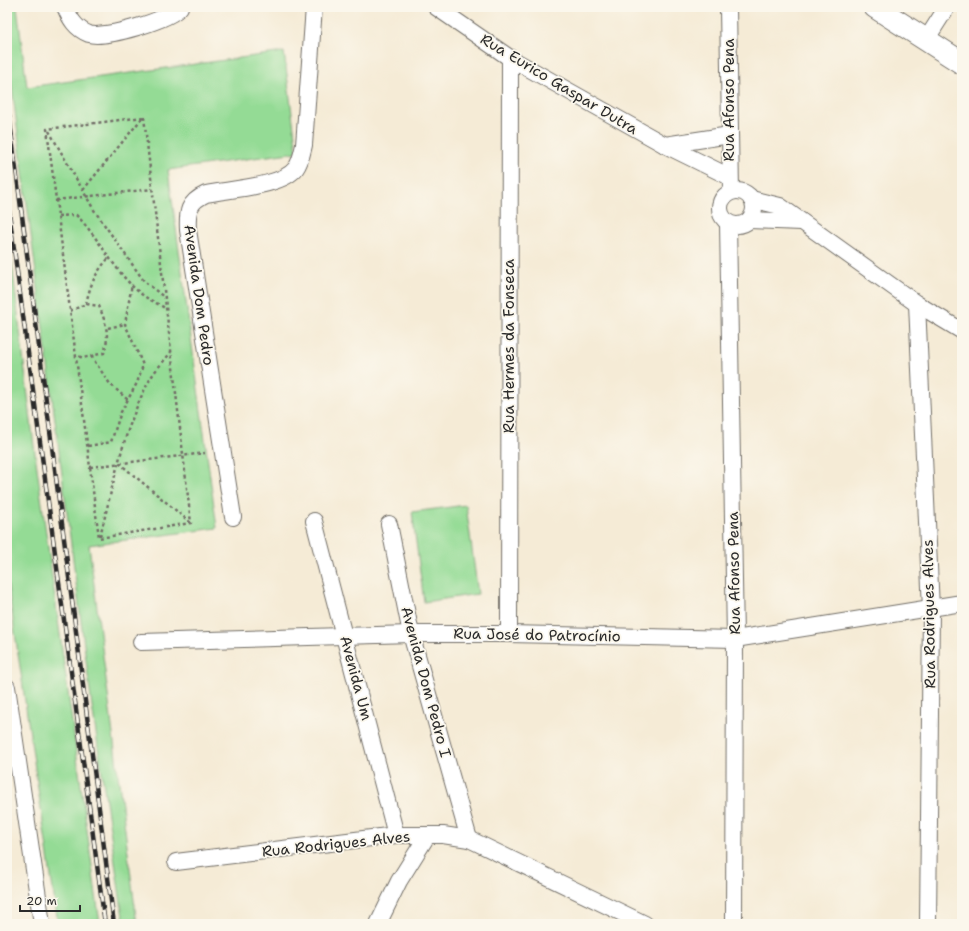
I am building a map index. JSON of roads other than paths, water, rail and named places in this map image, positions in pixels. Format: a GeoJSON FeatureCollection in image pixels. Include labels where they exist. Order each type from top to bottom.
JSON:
{"type":"FeatureCollection","features":[{"type":"Feature","properties":{"kind":"main road"},"geometry":{"type":"LineString","coordinates":[[875,7],[962,63]]}},
{"type":"Feature","properties":{"kind":"street"},"geometry":{"type":"LineString","coordinates":[[65,7],[71,21],[79,28],[89,34],[103,36],[166,18],[180,7]]}},
{"type":"Feature","properties":{"kind":"street","name":"Avenida Dom Pedro"},"geometry":{"type":"LineString","coordinates":[[233,517],[188,230],[187,215],[196,198],[206,194],[277,181],[296,168],[301,158],[304,145],[314,7]]}},
{"type":"Feature","properties":{"kind":"street","name":"Rua Eurico Gaspar Dutra"},"geometry":{"type":"LineString","coordinates":[[436,7],[510,58],[665,145],[730,184]]}},
{"type":"Feature","properties":{"kind":"street","name":"Rua Afonso Pena"},"geometry":{"type":"LineString","coordinates":[[728,7],[730,184]]}},
{"type":"Feature","properties":{"kind":"street"},"geometry":{"type":"LineString","coordinates":[[926,40],[947,7]]}},
{"type":"Feature","properties":{"kind":"street","name":"Rua Hermes da Fonseca"},"geometry":{"type":"LineString","coordinates":[[509,634],[510,58]]}},
{"type":"Feature","properties":{"kind":"street"},"geometry":{"type":"LineString","coordinates":[[665,145],[730,135]]}},
{"type":"Feature","properties":{"kind":"street"},"geometry":{"type":"LineString","coordinates":[[730,184],[739,191],[746,193],[751,199],[754,206],[753,213],[749,220],[743,224],[735,225],[728,223],[723,218],[720,210],[721,203],[730,184]]}},
{"type":"Feature","properties":{"kind":"street"},"geometry":{"type":"LineString","coordinates":[[751,199],[780,206],[917,304],[962,331]]}},
{"type":"Feature","properties":{"kind":"street"},"geometry":{"type":"LineString","coordinates":[[749,220],[802,222]]}},
{"type":"Feature","properties":{"kind":"street","name":"Rua Afonso Pena"},"geometry":{"type":"LineString","coordinates":[[728,223],[735,639],[734,924]]}},
{"type":"Feature","properties":{"kind":"street","name":"Rua Rodrigues Alves"},"geometry":{"type":"LineString","coordinates":[[917,304],[931,609],[928,924]]}},
{"type":"Feature","properties":{"kind":"street","name":"Avenida Um"},"geometry":{"type":"LineString","coordinates":[[314,521],[396,835]]}},
{"type":"Feature","properties":{"kind":"street","name":"Avenida Dom Pedro I"},"geometry":{"type":"LineString","coordinates":[[389,524],[411,634],[469,839]]}},
{"type":"Feature","properties":{"kind":"street","name":"Rua José do Patrocínio"},"geometry":{"type":"LineString","coordinates":[[141,642],[411,634],[509,634],[735,639],[962,604]]}},
{"type":"Feature","properties":{"kind":"street"},"geometry":{"type":"LineString","coordinates":[[7,687],[42,924]]}},
{"type":"Feature","properties":{"kind":"street","name":"Rua Rodrigues Alves"},"geometry":{"type":"LineString","coordinates":[[176,862],[396,835],[443,835],[469,839],[645,924]]}},
{"type":"Feature","properties":{"kind":"street"},"geometry":{"type":"LineString","coordinates":[[378,924],[399,881],[427,836]]}},
{"type":"Feature","properties":{"kind":"railway"},"geometry":{"type":"LineString","coordinates":[[7,100],[114,924]]}},
{"type":"Feature","properties":{"kind":"railway"},"geometry":{"type":"LineString","coordinates":[[7,197],[105,924]]}}]}
